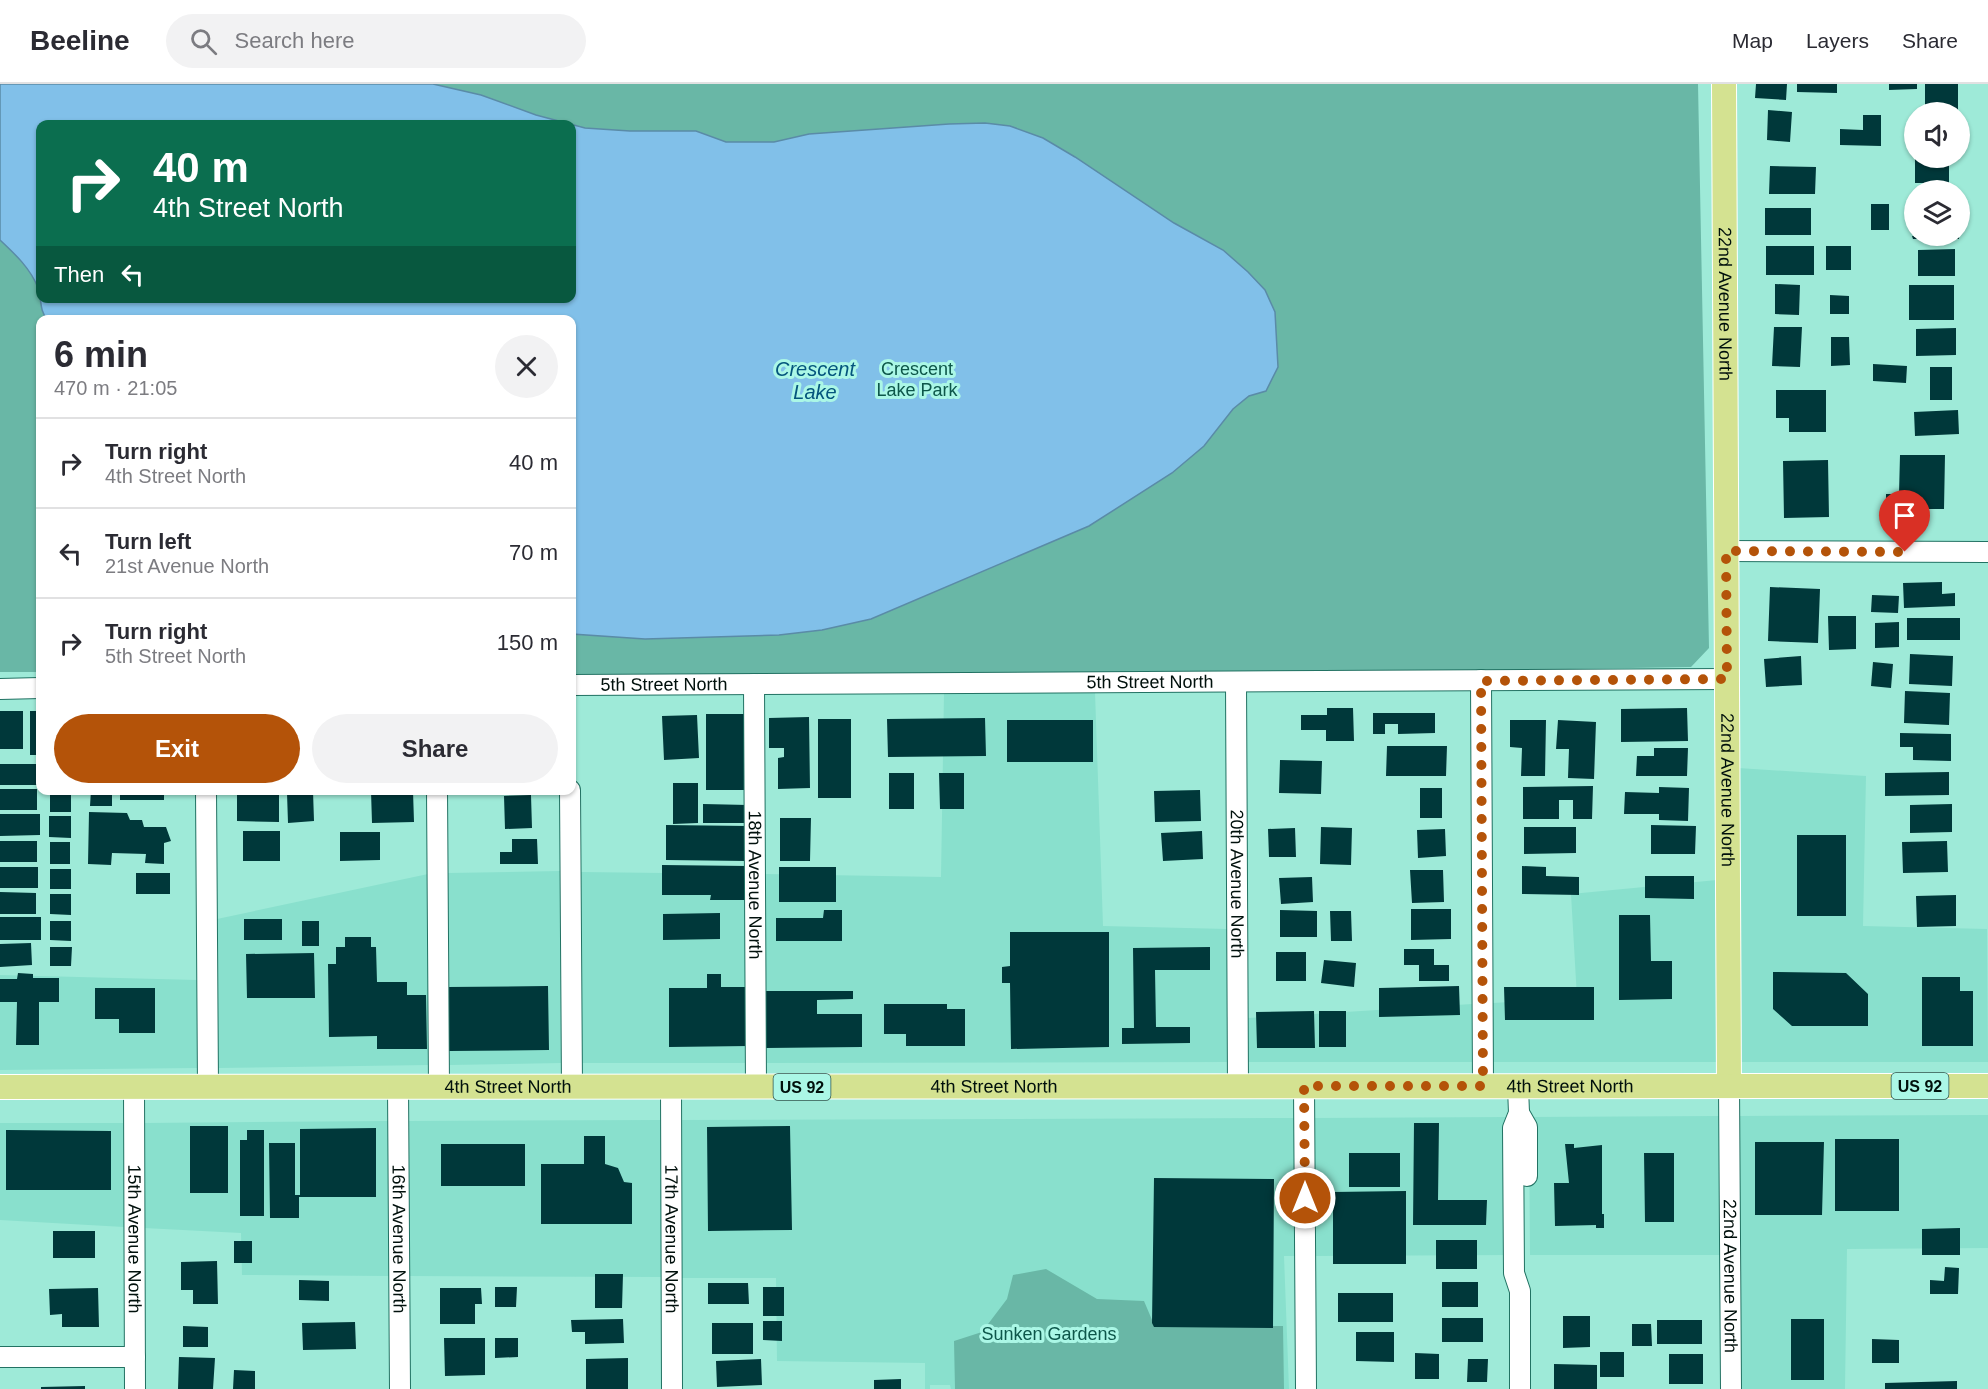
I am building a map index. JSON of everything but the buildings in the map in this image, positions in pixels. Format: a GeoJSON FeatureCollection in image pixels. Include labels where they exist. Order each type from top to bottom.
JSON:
{"type":"FeatureCollection","features":[{"type":"Feature","properties":{"kind":"main road","name":"22nd Avenue North"},"geometry":{"type":"LineString","coordinates":[[1724,84],[1729,1086]]}},
{"type":"Feature","properties":{"kind":"main road","name":"4th Street North"},"geometry":{"type":"LineString","coordinates":[[0,1087],[1988,1086]]}},
{"type":"Feature","properties":{"kind":"street"},"geometry":{"type":"LineString","coordinates":[[1726,551],[1988,552]]}},
{"type":"Feature","properties":{"kind":"street","name":"5th Street North"},"geometry":{"type":"LineString","coordinates":[[576,686],[1727,679]]}},
{"type":"Feature","properties":{"kind":"street"},"geometry":{"type":"LineString","coordinates":[[1481,681],[1483,1086]]}},
{"type":"Feature","properties":{"kind":"street","name":"20th Avenue North"},"geometry":{"type":"LineString","coordinates":[[1236,682],[1238,1086]]}},
{"type":"Feature","properties":{"kind":"street","name":"18th Avenue North"},"geometry":{"type":"LineString","coordinates":[[754,684],[756,1087]]}},
{"type":"Feature","properties":{"kind":"street"},"geometry":{"type":"LineString","coordinates":[[0,689],[36,688]]}},
{"type":"Feature","properties":{"kind":"street"},"geometry":{"type":"LineString","coordinates":[[206,795],[208,1087]]}},
{"type":"Feature","properties":{"kind":"street"},"geometry":{"type":"LineString","coordinates":[[438,795],[439,1087]]}},
{"type":"Feature","properties":{"kind":"street"},"geometry":{"type":"LineString","coordinates":[[570,795],[572,1087]]}},
{"type":"Feature","properties":{"kind":"street"},"geometry":{"type":"LineString","coordinates":[[1304,1086],[1306,1389]]}},
{"type":"Feature","properties":{"kind":"street","name":"22nd Avenue North"},"geometry":{"type":"LineString","coordinates":[[1729,1086],[1731,1389]]}},
{"type":"Feature","properties":{"kind":"street","name":"15th Avenue North"},"geometry":{"type":"LineString","coordinates":[[134,1087],[135,1389]]}},
{"type":"Feature","properties":{"kind":"street","name":"16th Avenue North"},"geometry":{"type":"LineString","coordinates":[[398,1087],[400,1389]]}},
{"type":"Feature","properties":{"kind":"street","name":"17th Avenue North"},"geometry":{"type":"LineString","coordinates":[[670,1087],[672,1389]]}},
{"type":"Feature","properties":{"kind":"street"},"geometry":{"type":"LineString","coordinates":[[1518,1087],[1519,1113],[1527,1127],[1527,1276],[1520,1291],[1520,1389]]}},
{"type":"Feature","properties":{"kind":"street"},"geometry":{"type":"LineString","coordinates":[[0,1357],[135,1356]]}},
{"type":"Feature","properties":{"kind":"shaded area"},"geometry":{"type":"Polygon","coordinates":[[[1095,692],[1103,926],[1227,929],[1228,1062],[767,1063],[765,874],[941,877],[944,693],[1095,692]]]}},
{"type":"Feature","properties":{"kind":"shaded area"},"geometry":{"type":"Polygon","coordinates":[[[1738,768],[1866,776],[1863,926],[1987,929],[1988,1062],[1740,1062],[1738,768]]]}},
{"type":"Feature","properties":{"kind":"shaded area"},"geometry":{"type":"Polygon","coordinates":[[[560,871],[561,1063],[449,1065],[448,873],[560,871]]]}},
{"type":"Feature","properties":{"kind":"shaded area"},"geometry":{"type":"Polygon","coordinates":[[[581,872],[745,874],[746,1063],[582,1063],[581,872]]]}},
{"type":"Feature","properties":{"kind":"shaded area"},"geometry":{"type":"Polygon","coordinates":[[[428,874],[429,1065],[218,1068],[217,919],[428,874]]]}},
{"type":"Feature","properties":{"kind":"shaded area"},"geometry":{"type":"Polygon","coordinates":[[[1717,880],[1719,1062],[1493,1062],[1493,1003],[1577,998],[1571,894],[1717,880]]]}},
{"type":"Feature","properties":{"kind":"shaded area"},"geometry":{"type":"Polygon","coordinates":[[[0,975],[197,980],[197,1068],[0,1070],[0,975]]]}},
{"type":"Feature","properties":{"kind":"shaded area"},"geometry":{"type":"Polygon","coordinates":[[[1472,1004],[1473,1062],[1248,1062],[1248,1018],[1472,1004]]]}},
{"type":"Feature","properties":{"kind":"shaded area"},"geometry":{"type":"Polygon","coordinates":[[[1988,1115],[1988,1248],[1847,1249],[1845,1389],[1741,1389],[1740,1116],[1988,1115]]]}},
{"type":"Feature","properties":{"kind":"shaded area"},"geometry":{"type":"Polygon","coordinates":[[[1719,1116],[1720,1255],[1530,1255],[1529,1117],[1719,1116]]]}},
{"type":"Feature","properties":{"kind":"shaded area"},"geometry":{"type":"Polygon","coordinates":[[[1509,1117],[1509,1255],[1315,1256],[1314,1118],[1509,1117]]]}},
{"type":"Feature","properties":{"kind":"shaded area"},"geometry":{"type":"Polygon","coordinates":[[[1294,1118],[1295,1256],[1284,1256],[1289,1389],[951,1389],[950,1385],[930,1385],[930,1389],[925,1389],[925,1363],[777,1361],[776,1278],[682,1278],[681,1120],[1294,1118]]]}},
{"type":"Feature","properties":{"kind":"shaded area"},"geometry":{"type":"Polygon","coordinates":[[[661,1120],[661,1277],[409,1276],[408,1121],[661,1120]]]}},
{"type":"Feature","properties":{"kind":"shaded area"},"geometry":{"type":"Polygon","coordinates":[[[388,1121],[389,1276],[242,1275],[241,1233],[144,1228],[144,1123],[388,1121]]]}},
{"type":"Feature","properties":{"kind":"shaded area"},"geometry":{"type":"Polygon","coordinates":[[[0,1123],[123,1123],[124,1227],[0,1220],[0,1123]]]}},
{"type":"Feature","properties":{"kind":"green space","name":"Crescent Lake Park"},"geometry":{"type":"Polygon","coordinates":[[[0,84],[1698,84],[1709,648],[1691,667],[1250,674],[576,676],[576,315],[36,315],[36,672],[0,672],[0,84]]]}},
{"type":"Feature","properties":{"kind":"green space","name":"Sunken Gardens"},"geometry":{"type":"Polygon","coordinates":[[[1046,1269],[1097,1299],[1144,1301],[1155,1327],[1283,1326],[1284,1389],[955,1389],[954,1341],[982,1332],[1007,1299],[1013,1275],[1046,1269]]]}},
{"type":"Feature","properties":{"kind":"water"},"geometry":{"type":"Polygon","coordinates":[[[0,84],[433,84],[481,95],[555,120],[36,120],[36,283],[17,256],[0,240],[0,84]]]}},
{"type":"Feature","properties":{"kind":"water","name":"Crescent Lake"},"geometry":{"type":"Polygon","coordinates":[[[985,123],[1010,126],[1043,138],[1174,223],[1223,250],[1265,290],[1275,312],[1278,367],[1266,391],[1249,396],[1233,409],[1204,446],[1172,473],[1089,526],[871,619],[822,630],[779,635],[645,639],[576,634],[576,315],[45,315],[41,303],[576,303],[576,126],[630,131],[696,131],[726,142],[774,142],[809,134],[985,123]]]}},
{"type":"Feature","properties":{"kind":"route"},"geometry":{"type":"LineString","coordinates":[[1305,1198],[1304,1086],[1483,1086],[1481,681],[1727,679],[1726,551],[1905,552]]}}]}
